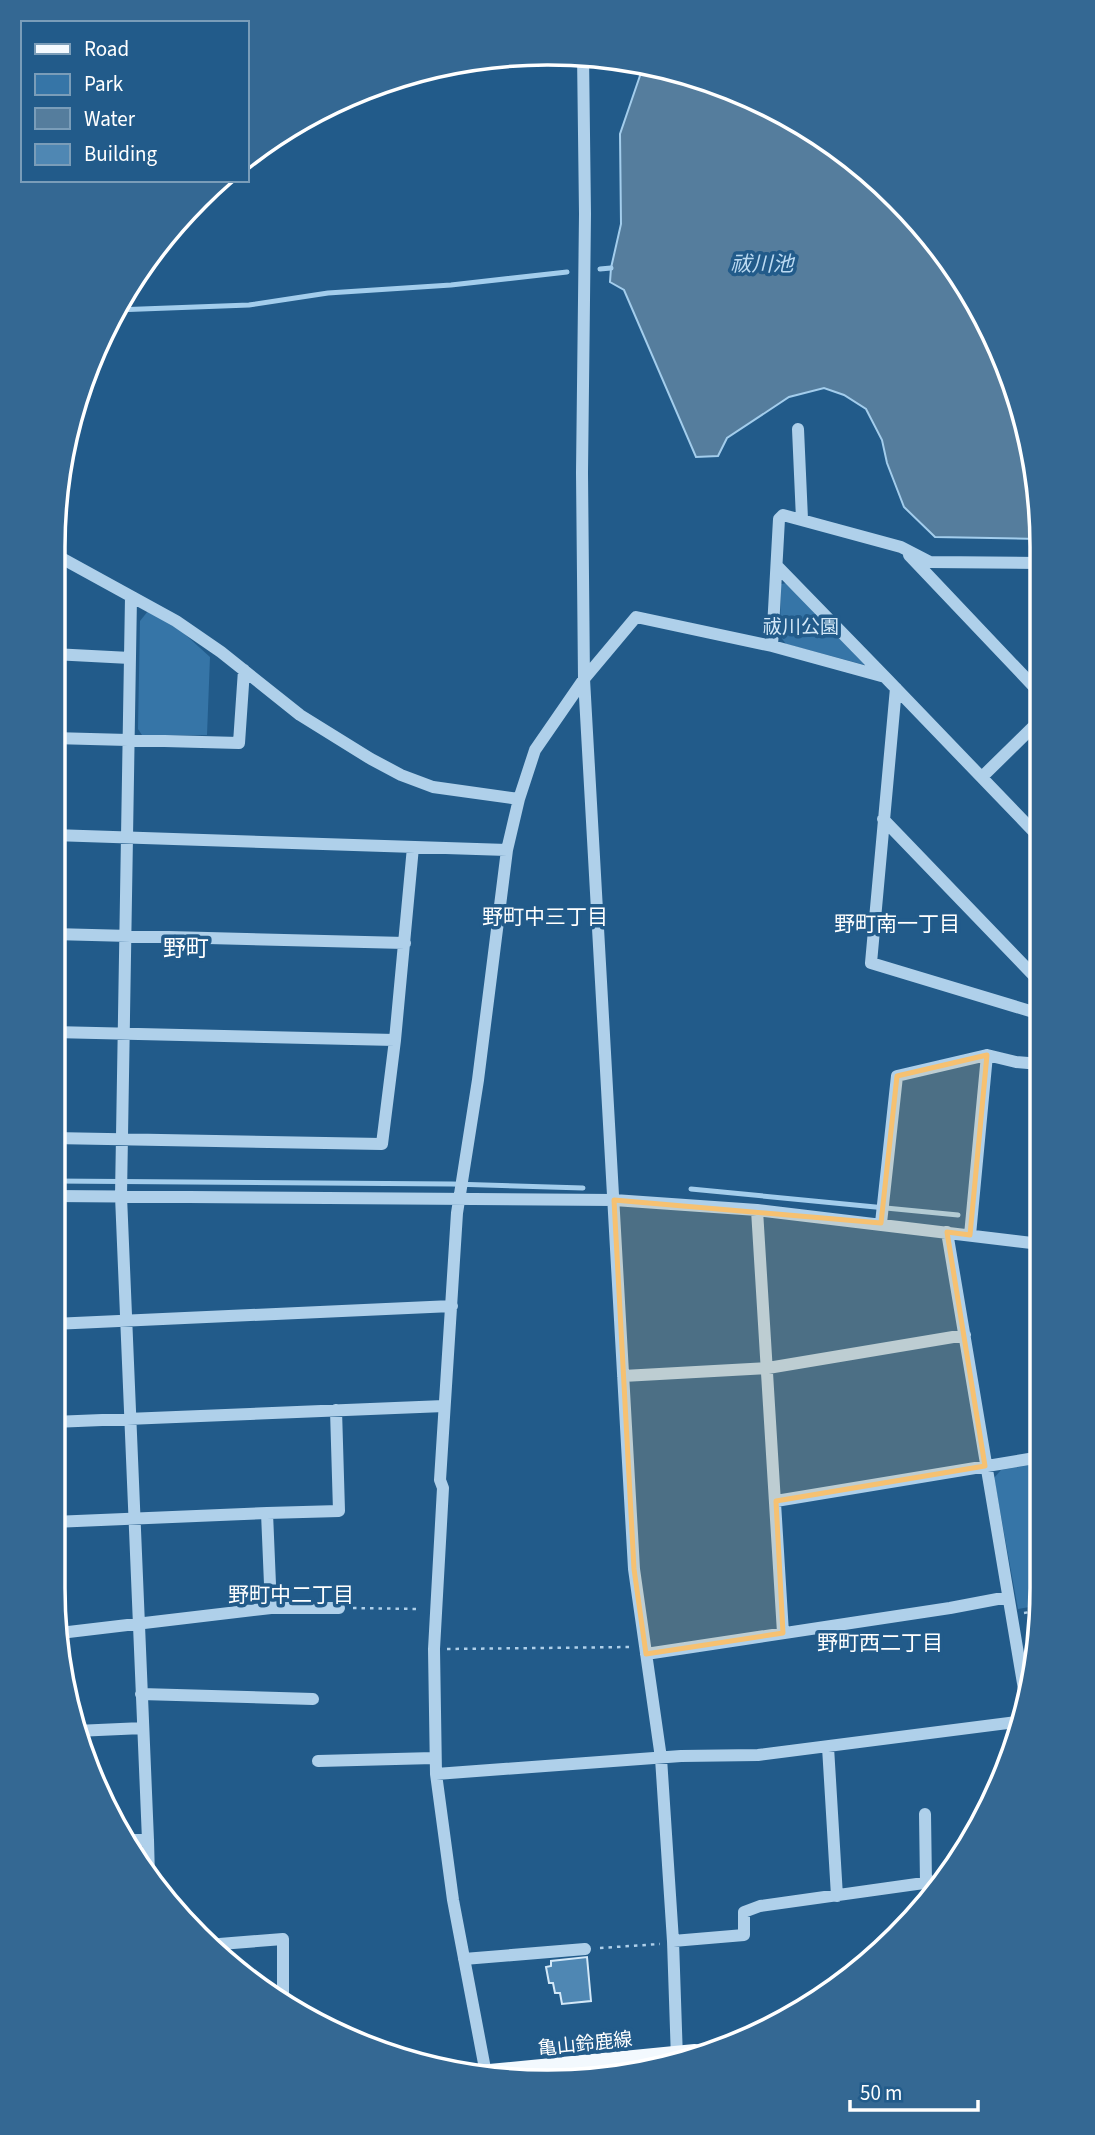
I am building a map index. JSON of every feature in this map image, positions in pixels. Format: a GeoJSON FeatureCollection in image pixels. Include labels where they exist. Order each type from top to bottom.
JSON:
{"type":"FeatureCollection","features":[{"type":"Feature","properties":{"kind":"main road","name":"亀山鈴鹿線"},"geometry":{"type":"LineString","coordinates":[[532,2070],[657,2058]]}},
{"type":"Feature","properties":{"kind":"street"},"geometry":{"type":"LineString","coordinates":[[583,66],[584,679],[634,1569],[661,1758],[683,2051]]}},
{"type":"Feature","properties":{"kind":"street"},"geometry":{"type":"LineString","coordinates":[[799,429],[802,519]]}},
{"type":"Feature","properties":{"kind":"street"},"geometry":{"type":"LineString","coordinates":[[772,646],[779,519],[783,514],[901,547],[930,562],[1030,563]]}},
{"type":"Feature","properties":{"kind":"street"},"geometry":{"type":"LineString","coordinates":[[901,547],[1030,683]]}},
{"type":"Feature","properties":{"kind":"street"},"geometry":{"type":"LineString","coordinates":[[65,560],[176,621],[300,715],[401,775],[433,787],[519,799]]}},
{"type":"Feature","properties":{"kind":"street"},"geometry":{"type":"LineString","coordinates":[[777,566],[1030,828]]}},
{"type":"Feature","properties":{"kind":"street"},"geometry":{"type":"LineString","coordinates":[[131,597],[121,1186],[149,1859]]}},
{"type":"Feature","properties":{"kind":"street"},"geometry":{"type":"LineString","coordinates":[[484,2066],[464,1959],[434,1758],[434,1649],[443,1488],[440,1480],[457,1213],[478,1080],[508,850],[519,799],[535,750],[584,679],[636,617],[772,646],[885,677]]}},
{"type":"Feature","properties":{"kind":"street"},"geometry":{"type":"LineString","coordinates":[[65,655],[130,658]]}},
{"type":"Feature","properties":{"kind":"street"},"geometry":{"type":"LineString","coordinates":[[65,738],[239,743],[244,670]]}},
{"type":"Feature","properties":{"kind":"street"},"geometry":{"type":"LineString","coordinates":[[896,688],[870,963],[1030,1010]]}},
{"type":"Feature","properties":{"kind":"street"},"geometry":{"type":"LineString","coordinates":[[982,777],[1030,731]]}},
{"type":"Feature","properties":{"kind":"street"},"geometry":{"type":"LineString","coordinates":[[883,819],[1030,972]]}},
{"type":"Feature","properties":{"kind":"street"},"geometry":{"type":"LineString","coordinates":[[65,835],[508,850]]}},
{"type":"Feature","properties":{"kind":"street"},"geometry":{"type":"LineString","coordinates":[[65,1138],[382,1144],[395,1040],[413,847]]}},
{"type":"Feature","properties":{"kind":"street"},"geometry":{"type":"LineString","coordinates":[[65,933],[405,943]]}},
{"type":"Feature","properties":{"kind":"street"},"geometry":{"type":"LineString","coordinates":[[65,1032],[395,1040]]}},
{"type":"Feature","properties":{"kind":"street"},"geometry":{"type":"LineString","coordinates":[[881,1221],[897,1076],[987,1055],[1030,1063]]}},
{"type":"Feature","properties":{"kind":"street"},"geometry":{"type":"LineString","coordinates":[[970,1235],[987,1055]]}},
{"type":"Feature","properties":{"kind":"street"},"geometry":{"type":"LineString","coordinates":[[65,1194],[121,1186],[614,1200],[881,1221],[1030,1243]]}},
{"type":"Feature","properties":{"kind":"street"},"geometry":{"type":"LineString","coordinates":[[757,1210],[783,1633]]}},
{"type":"Feature","properties":{"kind":"street"},"geometry":{"type":"LineString","coordinates":[[947,1232],[1022,1677]]}},
{"type":"Feature","properties":{"kind":"street"},"geometry":{"type":"LineString","coordinates":[[65,1323],[452,1306]]}},
{"type":"Feature","properties":{"kind":"street"},"geometry":{"type":"LineString","coordinates":[[623,1376],[768,1368],[965,1335]]}},
{"type":"Feature","properties":{"kind":"street"},"geometry":{"type":"LineString","coordinates":[[65,1422],[444,1406]]}},
{"type":"Feature","properties":{"kind":"street"},"geometry":{"type":"LineString","coordinates":[[65,1522],[339,1511],[336,1410]]}},
{"type":"Feature","properties":{"kind":"street"},"geometry":{"type":"LineString","coordinates":[[776,1501],[1030,1459]]}},
{"type":"Feature","properties":{"kind":"street"},"geometry":{"type":"LineString","coordinates":[[267,1513],[271,1608]]}},
{"type":"Feature","properties":{"kind":"street"},"geometry":{"type":"LineString","coordinates":[[645,1650],[783,1633],[1008,1597]]}},
{"type":"Feature","properties":{"kind":"street"},"geometry":{"type":"LineString","coordinates":[[67,1632],[271,1608],[340,1608]]}},
{"type":"Feature","properties":{"kind":"street"},"geometry":{"type":"LineString","coordinates":[[141,1694],[313,1699]]}},
{"type":"Feature","properties":{"kind":"street"},"geometry":{"type":"LineString","coordinates":[[436,1774],[661,1758],[758,1755],[1011,1723]]}},
{"type":"Feature","properties":{"kind":"street"},"geometry":{"type":"LineString","coordinates":[[86,1731],[143,1728]]}},
{"type":"Feature","properties":{"kind":"street"},"geometry":{"type":"LineString","coordinates":[[828,1747],[837,1896]]}},
{"type":"Feature","properties":{"kind":"street"},"geometry":{"type":"LineString","coordinates":[[318,1761],[434,1758]]}},
{"type":"Feature","properties":{"kind":"street"},"geometry":{"type":"LineString","coordinates":[[925,1815],[932,1878]]}},
{"type":"Feature","properties":{"kind":"street"},"geometry":{"type":"LineString","coordinates":[[136,1840],[148,1840]]}},
{"type":"Feature","properties":{"kind":"street"},"geometry":{"type":"LineString","coordinates":[[673,1941],[744,1935],[744,1912],[760,1906],[928,1884]]}},
{"type":"Feature","properties":{"kind":"street"},"geometry":{"type":"LineString","coordinates":[[222,1944],[284,1939],[284,1992]]}},
{"type":"Feature","properties":{"kind":"street"},"geometry":{"type":"LineString","coordinates":[[464,1959],[585,1950]]}},
{"type":"Feature","properties":{"kind":"path"},"geometry":{"type":"LineString","coordinates":[[340,1608],[436,1610]]}},
{"type":"Feature","properties":{"kind":"path"},"geometry":{"type":"LineString","coordinates":[[434,1649],[645,1650]]}},
{"type":"Feature","properties":{"kind":"path"},"geometry":{"type":"LineString","coordinates":[[585,1950],[673,1941]]}},
{"type":"Feature","properties":{"kind":"highlighted area"},"geometry":{"type":"Polygon","coordinates":[[[987,1055],[970,1235],[947,1232],[985,1466],[776,1501],[783,1633],[646,1654],[634,1569],[614,1200],[881,1223],[897,1076],[987,1055]]]}},
{"type":"Feature","properties":{"kind":"green space","name":"祓川公園"},"geometry":{"type":"Polygon","coordinates":[[[787,583],[865,665],[786,644],[780,636],[781,584],[787,583]]]}},
{"type":"Feature","properties":{"kind":"green space"},"geometry":{"type":"Polygon","coordinates":[[[148,611],[178,628],[210,657],[207,735],[142,735],[138,729],[140,621],[148,611]]]}},
{"type":"Feature","properties":{"kind":"green space"},"geometry":{"type":"Polygon","coordinates":[[[1030,1465],[1029,1607],[1018,1609],[994,1478],[1001,1470],[1030,1465]]]}},
{"type":"Feature","properties":{"kind":"water","name":"祓川池"},"geometry":{"type":"Polygon","coordinates":[[[641,74],[672,81],[732,101],[789,129],[841,165],[889,206],[949,279],[966,306],[994,363],[1005,392],[1021,453],[1030,539],[935,537],[904,507],[887,463],[882,440],[866,409],[844,395],[824,388],[789,397],[727,438],[718,456],[696,457],[624,290],[610,282],[621,224],[620,134],[641,74]]]}},
{"type":"Feature","properties":{"kind":"building"},"geometry":{"type":"Polygon","coordinates":[[[587,1957],[591,2001],[562,2004],[560,1993],[555,1993],[553,1983],[549,1983],[546,1967],[551,1966],[551,1961],[587,1957]]]}},
{"type":"Feature","properties":{"kind":"waterway"},"geometry":{"type":"LineString","coordinates":[[600,269],[611,268]]}},
{"type":"Feature","properties":{"kind":"waterway"},"geometry":{"type":"LineString","coordinates":[[127,310],[249,305],[328,293],[451,285],[567,272]]}},
{"type":"Feature","properties":{"kind":"waterway"},"geometry":{"type":"LineString","coordinates":[[65,1181],[452,1184],[583,1188]]}},
{"type":"Feature","properties":{"kind":"waterway"},"geometry":{"type":"LineString","coordinates":[[691,1189],[958,1215]]}},
{"type":"Feature","properties":{"kind":"district","name":"野町中三丁目"},"geometry":{"type":"Point","coordinates":[545,917]}},
{"type":"Feature","properties":{"kind":"district","name":"野町南一丁目"},"geometry":{"type":"Point","coordinates":[897,924]}},
{"type":"Feature","properties":{"kind":"district","name":"野町"},"geometry":{"type":"Point","coordinates":[186,948]}},
{"type":"Feature","properties":{"kind":"district","name":"野町中二丁目"},"geometry":{"type":"Point","coordinates":[291,1595]}},
{"type":"Feature","properties":{"kind":"district","name":"野町西二丁目"},"geometry":{"type":"Point","coordinates":[880,1643]}}]}
